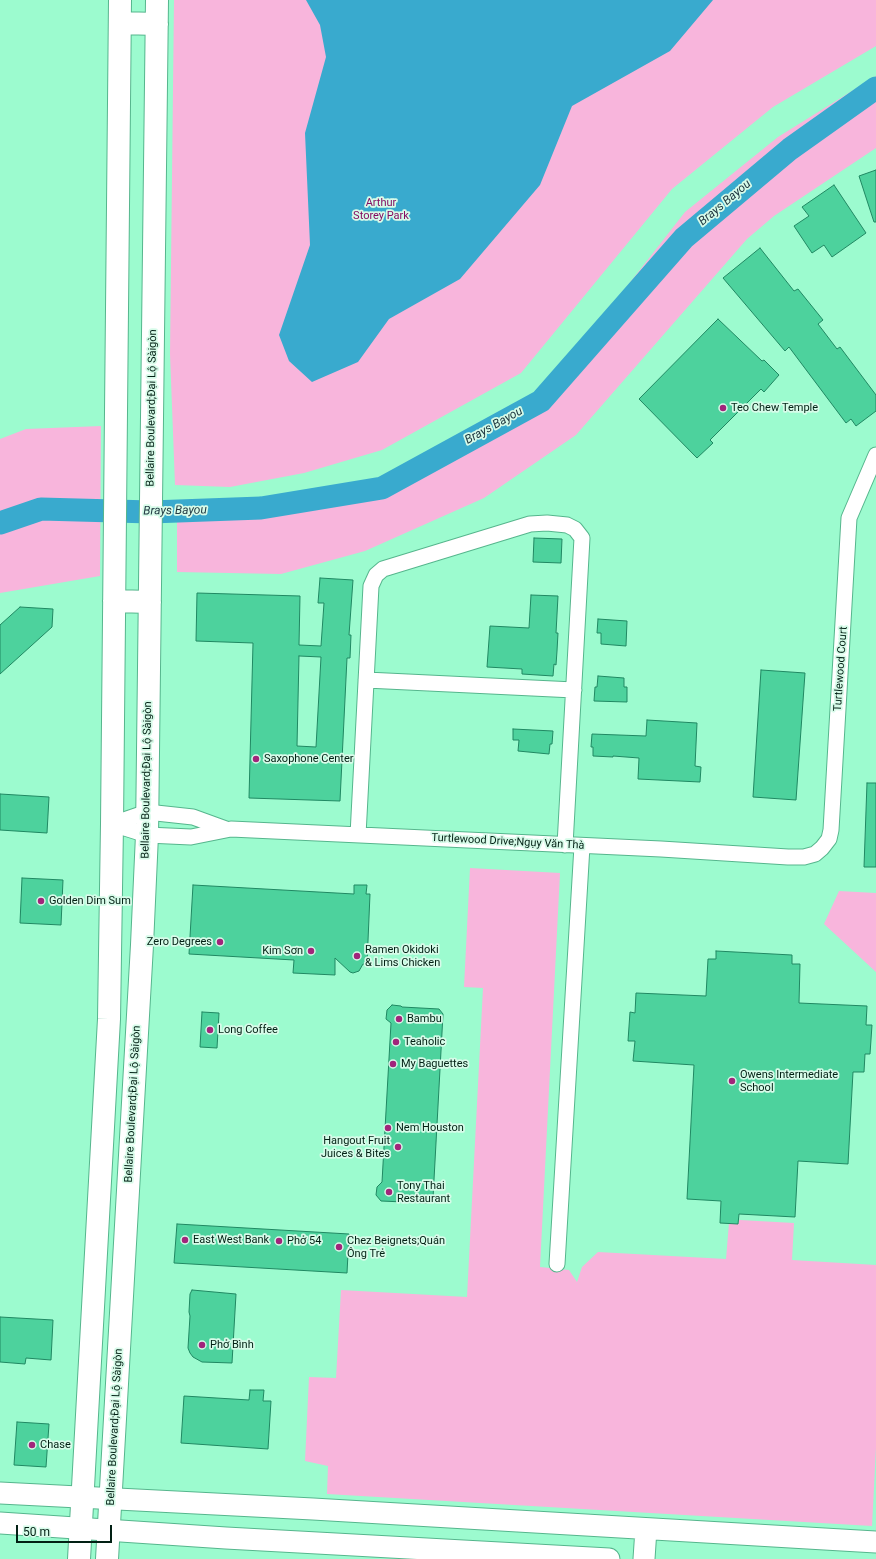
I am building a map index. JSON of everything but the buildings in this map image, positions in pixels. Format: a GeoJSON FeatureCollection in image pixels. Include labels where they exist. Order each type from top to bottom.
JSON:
{"type":"FeatureCollection","features":[{"type":"Feature","properties":{"kind":"main road"},"geometry":{"type":"LineString","coordinates":[[79,1559],[109,1020],[120,0]]}},
{"type":"Feature","properties":{"kind":"main road","name":"Bellaire Boulevard;Đại Lộ Sàigòn"},"geometry":{"type":"LineString","coordinates":[[107,1559],[147,835],[157,0]]}},
{"type":"Feature","properties":{"kind":"main road"},"geometry":{"type":"LineString","coordinates":[[120,23],[157,24]]}},
{"type":"Feature","properties":{"kind":"main road"},"geometry":{"type":"LineString","coordinates":[[114,601],[150,602]]}},
{"type":"Feature","properties":{"kind":"main road"},"geometry":{"type":"LineString","coordinates":[[0,1493],[313,1509],[876,1542]]}},
{"type":"Feature","properties":{"kind":"main road"},"geometry":{"type":"LineString","coordinates":[[311,1542],[313,1509]]}},
{"type":"Feature","properties":{"kind":"main road"},"geometry":{"type":"LineString","coordinates":[[0,1523],[609,1559]]}},
{"type":"Feature","properties":{"kind":"main road"},"geometry":{"type":"LineString","coordinates":[[644,1559],[646,1528]]}},
{"type":"Feature","properties":{"kind":"street","name":"Turtlewood Court"},"geometry":{"type":"LineString","coordinates":[[788,857],[804,857],[815,854],[822,848],[829,838],[831,830],[849,518],[876,456]]}},
{"type":"Feature","properties":{"kind":"street"},"geometry":{"type":"LineString","coordinates":[[358,835],[371,586],[376,575],[383,569],[530,524],[546,523],[567,525],[575,529],[582,538],[564,845]]}},
{"type":"Feature","properties":{"kind":"street"},"geometry":{"type":"LineString","coordinates":[[366,680],[574,690]]}},
{"type":"Feature","properties":{"kind":"street","name":"Turtlewood Drive;Ngụy Văn Thà"},"geometry":{"type":"LineString","coordinates":[[112,824],[147,812],[194,817],[227,829]]}},
{"type":"Feature","properties":{"kind":"street","name":"Turtlewood Drive;Ngụy Văn Thà"},"geometry":{"type":"LineString","coordinates":[[112,824],[147,835],[191,836],[227,829],[661,849],[788,857]]}},
{"type":"Feature","properties":{"kind":"street"},"geometry":{"type":"LineString","coordinates":[[557,1264],[582,846]]}},
{"type":"Feature","properties":{"kind":"green space","name":"Arthur Storey Park"},"geometry":{"type":"Polygon","coordinates":[[[174,0],[876,0],[876,46],[773,107],[672,189],[521,373],[382,450],[304,473],[230,487],[175,485],[170,354],[174,0]]]}},
{"type":"Feature","properties":{"kind":"green space"},"geometry":{"type":"Polygon","coordinates":[[[876,76],[876,148],[774,216],[747,239],[576,435],[484,498],[365,551],[281,574],[177,572],[177,512],[207,514],[295,504],[379,480],[527,402],[575,353],[685,212],[778,137],[876,76]]]}},
{"type":"Feature","properties":{"kind":"green space"},"geometry":{"type":"Polygon","coordinates":[[[101,426],[100,576],[0,593],[0,439],[26,429],[101,426]]]}},
{"type":"Feature","properties":{"kind":"green space"},"geometry":{"type":"Polygon","coordinates":[[[470,868],[560,873],[540,1267],[569,1270],[577,1282],[582,1267],[598,1252],[726,1259],[729,1223],[738,1224],[739,1220],[794,1223],[792,1260],[876,1265],[876,1448],[872,1526],[327,1494],[328,1466],[305,1461],[309,1377],[336,1378],[341,1290],[467,1297],[483,988],[464,987],[470,868]]]}},
{"type":"Feature","properties":{"kind":"green space"},"geometry":{"type":"Polygon","coordinates":[[[839,891],[876,893],[876,972],[824,924],[839,891]]]}},
{"type":"Feature","properties":{"kind":"water"},"geometry":{"type":"Polygon","coordinates":[[[306,0],[713,0],[670,51],[572,106],[540,185],[460,279],[389,319],[358,362],[312,382],[289,361],[279,335],[310,245],[305,133],[326,57],[320,25],[306,0]]]}},
{"type":"Feature","properties":{"kind":"waterway","name":"Brays Bayou"},"geometry":{"type":"LineString","coordinates":[[0,523],[41,509],[151,512],[261,508],[382,488],[541,401],[684,238],[790,149],[876,88]]}},
{"type":"Feature","properties":{"kind":"place","name":"Teo Chew Temple"},"geometry":{"type":"Point","coordinates":[723,408]}},
{"type":"Feature","properties":{"kind":"place","name":"Saxophone Center"},"geometry":{"type":"Point","coordinates":[256,759]}},
{"type":"Feature","properties":{"kind":"place","name":"Golden Dim Sum"},"geometry":{"type":"Point","coordinates":[41,901]}},
{"type":"Feature","properties":{"kind":"place","name":"Zero Degrees"},"geometry":{"type":"Point","coordinates":[220,942]}},
{"type":"Feature","properties":{"kind":"place","name":"Kim Sơn"},"geometry":{"type":"Point","coordinates":[311,951]}},
{"type":"Feature","properties":{"kind":"place","name":"Ramen Okidoki & Lims Chicken"},"geometry":{"type":"Point","coordinates":[357,956]}},
{"type":"Feature","properties":{"kind":"place","name":"Bambu"},"geometry":{"type":"Point","coordinates":[399,1019]}},
{"type":"Feature","properties":{"kind":"place","name":"Long Coffee"},"geometry":{"type":"Point","coordinates":[210,1030]}},
{"type":"Feature","properties":{"kind":"place","name":"Teaholic"},"geometry":{"type":"Point","coordinates":[396,1042]}},
{"type":"Feature","properties":{"kind":"place","name":"My Baguettes"},"geometry":{"type":"Point","coordinates":[393,1064]}},
{"type":"Feature","properties":{"kind":"place","name":"Owens Intermediate School"},"geometry":{"type":"Point","coordinates":[732,1081]}},
{"type":"Feature","properties":{"kind":"place","name":"Nem Houston"},"geometry":{"type":"Point","coordinates":[388,1128]}},
{"type":"Feature","properties":{"kind":"place","name":"Hangout Fruit Juices & Bites"},"geometry":{"type":"Point","coordinates":[398,1147]}},
{"type":"Feature","properties":{"kind":"place","name":"Tony Thai Restaurant"},"geometry":{"type":"Point","coordinates":[389,1192]}},
{"type":"Feature","properties":{"kind":"place","name":"East West Bank"},"geometry":{"type":"Point","coordinates":[185,1240]}},
{"type":"Feature","properties":{"kind":"place","name":"Phở 54"},"geometry":{"type":"Point","coordinates":[279,1241]}},
{"type":"Feature","properties":{"kind":"place","name":"Chez Beignets;Quán Ông Trẻ"},"geometry":{"type":"Point","coordinates":[339,1247]}},
{"type":"Feature","properties":{"kind":"place","name":"Phở Bình"},"geometry":{"type":"Point","coordinates":[202,1345]}},
{"type":"Feature","properties":{"kind":"place","name":"Chase"},"geometry":{"type":"Point","coordinates":[32,1445]}}]}
